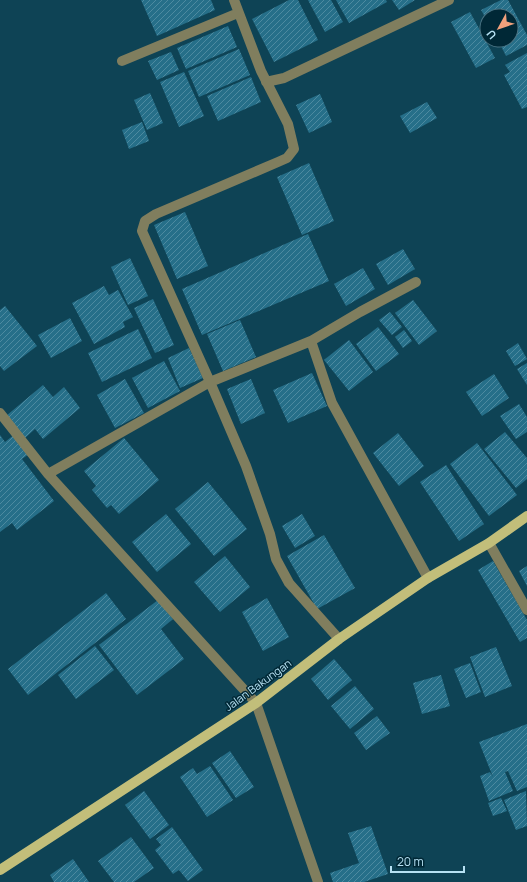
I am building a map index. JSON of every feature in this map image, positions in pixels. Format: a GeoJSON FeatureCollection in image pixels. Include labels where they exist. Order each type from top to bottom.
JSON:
{"type":"FeatureCollection","features":[{"type":"Feature","properties":{"kind":"main road","name":"Jalan Bakungan"},"geometry":{"type":"LineString","coordinates":[[0,870],[256,703],[339,639],[428,578],[489,544],[527,516]]}},
{"type":"Feature","properties":{"kind":"street"},"geometry":{"type":"LineString","coordinates":[[234,0],[266,82],[288,124],[294,149],[287,158],[156,214],[145,221],[142,231],[246,466],[270,534],[276,559],[289,583],[339,639]]}},
{"type":"Feature","properties":{"kind":"street"},"geometry":{"type":"LineString","coordinates":[[266,82],[284,78],[449,0]]}},
{"type":"Feature","properties":{"kind":"street"},"geometry":{"type":"LineString","coordinates":[[122,61],[238,13]]}},
{"type":"Feature","properties":{"kind":"street"},"geometry":{"type":"LineString","coordinates":[[48,474],[210,382],[311,341],[416,282]]}},
{"type":"Feature","properties":{"kind":"street"},"geometry":{"type":"LineString","coordinates":[[311,341],[332,403],[428,578]]}},
{"type":"Feature","properties":{"kind":"street"},"geometry":{"type":"LineString","coordinates":[[0,413],[48,474],[256,703],[318,882]]}},
{"type":"Feature","properties":{"kind":"street"},"geometry":{"type":"LineString","coordinates":[[489,544],[527,610]]}},
{"type":"Feature","properties":{"kind":"building"},"geometry":{"type":"Polygon","coordinates":[[[141,0],[211,0],[215,10],[157,36],[141,0]]]}},
{"type":"Feature","properties":{"kind":"building"},"geometry":{"type":"Polygon","coordinates":[[[289,0],[298,0],[318,40],[274,62],[252,19],[289,0]]]}},
{"type":"Feature","properties":{"kind":"building"},"geometry":{"type":"Polygon","coordinates":[[[308,0],[331,0],[343,22],[325,32],[308,0]]]}},
{"type":"Feature","properties":{"kind":"building"},"geometry":{"type":"Polygon","coordinates":[[[336,0],[386,0],[387,2],[349,23],[336,0]]]}},
{"type":"Feature","properties":{"kind":"building"},"geometry":{"type":"Polygon","coordinates":[[[392,0],[415,0],[399,10],[392,0]]]}},
{"type":"Feature","properties":{"kind":"building"},"geometry":{"type":"Polygon","coordinates":[[[501,0],[508,0],[512,8],[485,8],[501,0]]]}},
{"type":"Feature","properties":{"kind":"building"},"geometry":{"type":"Polygon","coordinates":[[[470,12],[479,29],[479,48],[490,48],[495,58],[476,68],[451,22],[470,12]]]}},
{"type":"Feature","properties":{"kind":"building"},"geometry":{"type":"Polygon","coordinates":[[[519,20],[527,35],[527,45],[506,56],[502,48],[519,48],[519,20]]]}},
{"type":"Feature","properties":{"kind":"building"},"geometry":{"type":"Polygon","coordinates":[[[228,26],[237,47],[186,69],[177,48],[228,26]]]}},
{"type":"Feature","properties":{"kind":"building"},"geometry":{"type":"Polygon","coordinates":[[[239,49],[250,75],[199,97],[188,71],[239,49]]]}},
{"type":"Feature","properties":{"kind":"building"},"geometry":{"type":"Polygon","coordinates":[[[171,52],[179,70],[157,80],[148,61],[171,52]]]}},
{"type":"Feature","properties":{"kind":"building"},"geometry":{"type":"Polygon","coordinates":[[[527,53],[527,107],[522,109],[504,75],[510,72],[505,65],[527,53]]]}},
{"type":"Feature","properties":{"kind":"building"},"geometry":{"type":"Polygon","coordinates":[[[184,72],[204,116],[179,127],[160,82],[184,72]]]}},
{"type":"Feature","properties":{"kind":"building"},"geometry":{"type":"Polygon","coordinates":[[[251,77],[261,102],[218,121],[207,96],[251,77]]]}},
{"type":"Feature","properties":{"kind":"building"},"geometry":{"type":"Polygon","coordinates":[[[150,93],[163,123],[147,130],[134,100],[150,93]]]}},
{"type":"Feature","properties":{"kind":"building"},"geometry":{"type":"Polygon","coordinates":[[[320,94],[332,122],[309,133],[296,105],[320,94]]]}},
{"type":"Feature","properties":{"kind":"building"},"geometry":{"type":"Polygon","coordinates":[[[427,102],[437,118],[410,133],[400,116],[427,102]]]}},
{"type":"Feature","properties":{"kind":"building"},"geometry":{"type":"Polygon","coordinates":[[[142,122],[149,141],[129,149],[122,130],[142,122]]]}},
{"type":"Feature","properties":{"kind":"building"},"geometry":{"type":"Polygon","coordinates":[[[309,163],[334,221],[302,235],[277,177],[309,163]]]}},
{"type":"Feature","properties":{"kind":"building"},"geometry":{"type":"Polygon","coordinates":[[[185,212],[208,266],[177,279],[154,225],[185,212]]]}},
{"type":"Feature","properties":{"kind":"building"},"geometry":{"type":"Polygon","coordinates":[[[308,234],[329,281],[202,335],[182,289],[308,234]]]}},
{"type":"Feature","properties":{"kind":"building"},"geometry":{"type":"Polygon","coordinates":[[[403,249],[415,269],[388,285],[376,264],[403,249]]]}},
{"type":"Feature","properties":{"kind":"building"},"geometry":{"type":"Polygon","coordinates":[[[130,258],[148,296],[128,305],[111,267],[130,258]]]}},
{"type":"Feature","properties":{"kind":"building"},"geometry":{"type":"Polygon","coordinates":[[[363,268],[375,289],[346,306],[334,284],[363,268]]]}},
{"type":"Feature","properties":{"kind":"building"},"geometry":{"type":"Polygon","coordinates":[[[104,286],[109,295],[118,290],[133,317],[123,322],[125,327],[94,344],[72,303],[104,286]]]}},
{"type":"Feature","properties":{"kind":"building"},"geometry":{"type":"Polygon","coordinates":[[[153,299],[174,345],[155,353],[134,308],[153,299]]]}},
{"type":"Feature","properties":{"kind":"building"},"geometry":{"type":"Polygon","coordinates":[[[413,300],[437,331],[419,345],[395,313],[413,300]]]}},
{"type":"Feature","properties":{"kind":"building"},"geometry":{"type":"Polygon","coordinates":[[[5,306],[37,346],[4,371],[0,366],[0,310],[5,306]]]}},
{"type":"Feature","properties":{"kind":"building"},"geometry":{"type":"Polygon","coordinates":[[[390,312],[402,327],[392,335],[379,320],[390,312]]]}},
{"type":"Feature","properties":{"kind":"building"},"geometry":{"type":"Polygon","coordinates":[[[70,318],[82,341],[51,358],[38,335],[70,318]]]}},
{"type":"Feature","properties":{"kind":"building"},"geometry":{"type":"Polygon","coordinates":[[[240,320],[256,357],[223,371],[207,334],[240,320]]]}},
{"type":"Feature","properties":{"kind":"building"},"geometry":{"type":"Polygon","coordinates":[[[378,327],[399,354],[376,371],[356,344],[378,327]]]}},
{"type":"Feature","properties":{"kind":"building"},"geometry":{"type":"Polygon","coordinates":[[[138,329],[152,358],[102,382],[88,353],[138,329]]]}},
{"type":"Feature","properties":{"kind":"building"},"geometry":{"type":"Polygon","coordinates":[[[404,330],[412,341],[403,348],[395,337],[404,330]]]}},
{"type":"Feature","properties":{"kind":"building"},"geometry":{"type":"Polygon","coordinates":[[[349,340],[373,372],[349,391],[324,360],[349,340]]]}},
{"type":"Feature","properties":{"kind":"building"},"geometry":{"type":"Polygon","coordinates":[[[518,343],[527,359],[515,366],[506,351],[518,343]]]}},
{"type":"Feature","properties":{"kind":"building"},"geometry":{"type":"Polygon","coordinates":[[[189,348],[203,378],[180,388],[168,358],[189,348]]]}},
{"type":"Feature","properties":{"kind":"building"},"geometry":{"type":"Polygon","coordinates":[[[164,361],[180,391],[148,408],[132,378],[164,361]]]}},
{"type":"Feature","properties":{"kind":"building"},"geometry":{"type":"Polygon","coordinates":[[[527,363],[527,385],[517,369],[527,363]]]}},
{"type":"Feature","properties":{"kind":"building"},"geometry":{"type":"Polygon","coordinates":[[[312,373],[327,406],[288,423],[273,390],[312,373]]]}},
{"type":"Feature","properties":{"kind":"building"},"geometry":{"type":"Polygon","coordinates":[[[494,374],[509,398],[482,416],[466,392],[494,374]]]}},
{"type":"Feature","properties":{"kind":"building"},"geometry":{"type":"Polygon","coordinates":[[[125,379],[144,413],[115,428],[97,395],[125,379]]]}},
{"type":"Feature","properties":{"kind":"building"},"geometry":{"type":"Polygon","coordinates":[[[251,379],[265,413],[241,424],[227,389],[251,379]]]}},
{"type":"Feature","properties":{"kind":"building"},"geometry":{"type":"Polygon","coordinates":[[[43,385],[53,397],[64,387],[80,408],[43,439],[35,429],[25,438],[6,416],[43,385]]]}},
{"type":"Feature","properties":{"kind":"building"},"geometry":{"type":"Polygon","coordinates":[[[519,404],[527,417],[527,432],[516,439],[500,416],[519,404]]]}},
{"type":"Feature","properties":{"kind":"building"},"geometry":{"type":"Polygon","coordinates":[[[505,432],[527,458],[527,479],[516,488],[484,449],[505,432]]]}},
{"type":"Feature","properties":{"kind":"building"},"geometry":{"type":"Polygon","coordinates":[[[398,433],[424,466],[399,486],[373,453],[398,433]]]}},
{"type":"Feature","properties":{"kind":"building"},"geometry":{"type":"Polygon","coordinates":[[[15,434],[29,454],[22,459],[54,501],[17,530],[12,523],[0,532],[0,435],[5,442],[15,434]]]}},
{"type":"Feature","properties":{"kind":"building"},"geometry":{"type":"Polygon","coordinates":[[[124,438],[159,480],[119,514],[111,505],[107,508],[92,490],[96,486],[84,471],[124,438]]]}},
{"type":"Feature","properties":{"kind":"building"},"geometry":{"type":"Polygon","coordinates":[[[477,443],[517,495],[489,516],[450,464],[477,443]]]}},
{"type":"Feature","properties":{"kind":"building"},"geometry":{"type":"Polygon","coordinates":[[[446,465],[484,524],[459,541],[420,482],[446,465]]]}},
{"type":"Feature","properties":{"kind":"building"},"geometry":{"type":"Polygon","coordinates":[[[208,482],[247,529],[214,556],[175,509],[208,482]]]}},
{"type":"Feature","properties":{"kind":"building"},"geometry":{"type":"Polygon","coordinates":[[[166,514],[191,544],[157,572],[132,542],[166,514]]]}},
{"type":"Feature","properties":{"kind":"building"},"geometry":{"type":"Polygon","coordinates":[[[302,514],[315,536],[295,548],[282,526],[302,514]]]}},
{"type":"Feature","properties":{"kind":"building"},"geometry":{"type":"Polygon","coordinates":[[[324,535],[355,588],[317,609],[287,556],[324,535]]]}},
{"type":"Feature","properties":{"kind":"building"},"geometry":{"type":"Polygon","coordinates":[[[225,556],[250,587],[220,612],[194,582],[225,556]]]}},
{"type":"Feature","properties":{"kind":"building"},"geometry":{"type":"Polygon","coordinates":[[[493,561],[527,620],[527,638],[520,642],[478,570],[493,561]]]}},
{"type":"Feature","properties":{"kind":"building"},"geometry":{"type":"Polygon","coordinates":[[[527,566],[527,586],[519,571],[527,566]]]}},
{"type":"Feature","properties":{"kind":"building"},"geometry":{"type":"Polygon","coordinates":[[[106,593],[126,619],[28,695],[8,669],[106,593]]]}},
{"type":"Feature","properties":{"kind":"building"},"geometry":{"type":"Polygon","coordinates":[[[267,598],[289,637],[263,651],[242,612],[267,598]]]}},
{"type":"Feature","properties":{"kind":"building"},"geometry":{"type":"Polygon","coordinates":[[[158,600],[173,619],[161,629],[184,659],[137,695],[99,645],[158,600]]]}},
{"type":"Feature","properties":{"kind":"building"},"geometry":{"type":"Polygon","coordinates":[[[95,646],[114,670],[76,699],[58,675],[95,646]]]}},
{"type":"Feature","properties":{"kind":"building"},"geometry":{"type":"Polygon","coordinates":[[[496,647],[512,686],[485,697],[470,657],[496,647]]]}},
{"type":"Feature","properties":{"kind":"building"},"geometry":{"type":"Polygon","coordinates":[[[334,659],[352,680],[328,700],[311,679],[334,659]]]}},
{"type":"Feature","properties":{"kind":"building"},"geometry":{"type":"Polygon","coordinates":[[[470,663],[481,692],[466,698],[454,669],[470,663]]]}},
{"type":"Feature","properties":{"kind":"building"},"geometry":{"type":"Polygon","coordinates":[[[441,675],[450,706],[422,714],[413,683],[441,675]]]}},
{"type":"Feature","properties":{"kind":"building"},"geometry":{"type":"Polygon","coordinates":[[[355,686],[374,709],[350,729],[331,706],[355,686]]]}},
{"type":"Feature","properties":{"kind":"building"},"geometry":{"type":"Polygon","coordinates":[[[377,716],[390,733],[366,750],[354,733],[377,716]]]}},
{"type":"Feature","properties":{"kind":"building"},"geometry":{"type":"Polygon","coordinates":[[[527,724],[527,787],[517,791],[508,771],[505,772],[513,791],[489,801],[480,776],[490,772],[493,777],[479,742],[527,724]]]}},
{"type":"Feature","properties":{"kind":"building"},"geometry":{"type":"Polygon","coordinates":[[[230,751],[254,787],[236,798],[212,763],[230,751]]]}},
{"type":"Feature","properties":{"kind":"building"},"geometry":{"type":"Polygon","coordinates":[[[210,766],[233,800],[207,817],[180,777],[193,768],[197,774],[210,766]]]}},
{"type":"Feature","properties":{"kind":"building"},"geometry":{"type":"Polygon","coordinates":[[[144,791],[169,825],[150,839],[125,805],[144,791]]]}},
{"type":"Feature","properties":{"kind":"building"},"geometry":{"type":"Polygon","coordinates":[[[526,791],[527,826],[516,830],[504,800],[526,791]]]}},
{"type":"Feature","properties":{"kind":"building"},"geometry":{"type":"Polygon","coordinates":[[[501,798],[507,811],[493,816],[488,803],[501,798]]]}},
{"type":"Feature","properties":{"kind":"building"},"geometry":{"type":"Polygon","coordinates":[[[371,826],[388,874],[364,882],[333,882],[330,873],[359,863],[348,833],[371,826]]]}},
{"type":"Feature","properties":{"kind":"building"},"geometry":{"type":"Polygon","coordinates":[[[172,827],[203,870],[188,881],[179,870],[173,874],[155,850],[161,845],[156,839],[172,827]]]}},
{"type":"Feature","properties":{"kind":"building"},"geometry":{"type":"Polygon","coordinates":[[[131,837],[154,868],[134,882],[114,882],[98,861],[131,837]]]}},
{"type":"Feature","properties":{"kind":"building"},"geometry":{"type":"Polygon","coordinates":[[[73,859],[89,882],[54,882],[50,875],[73,859]]]}}]}
